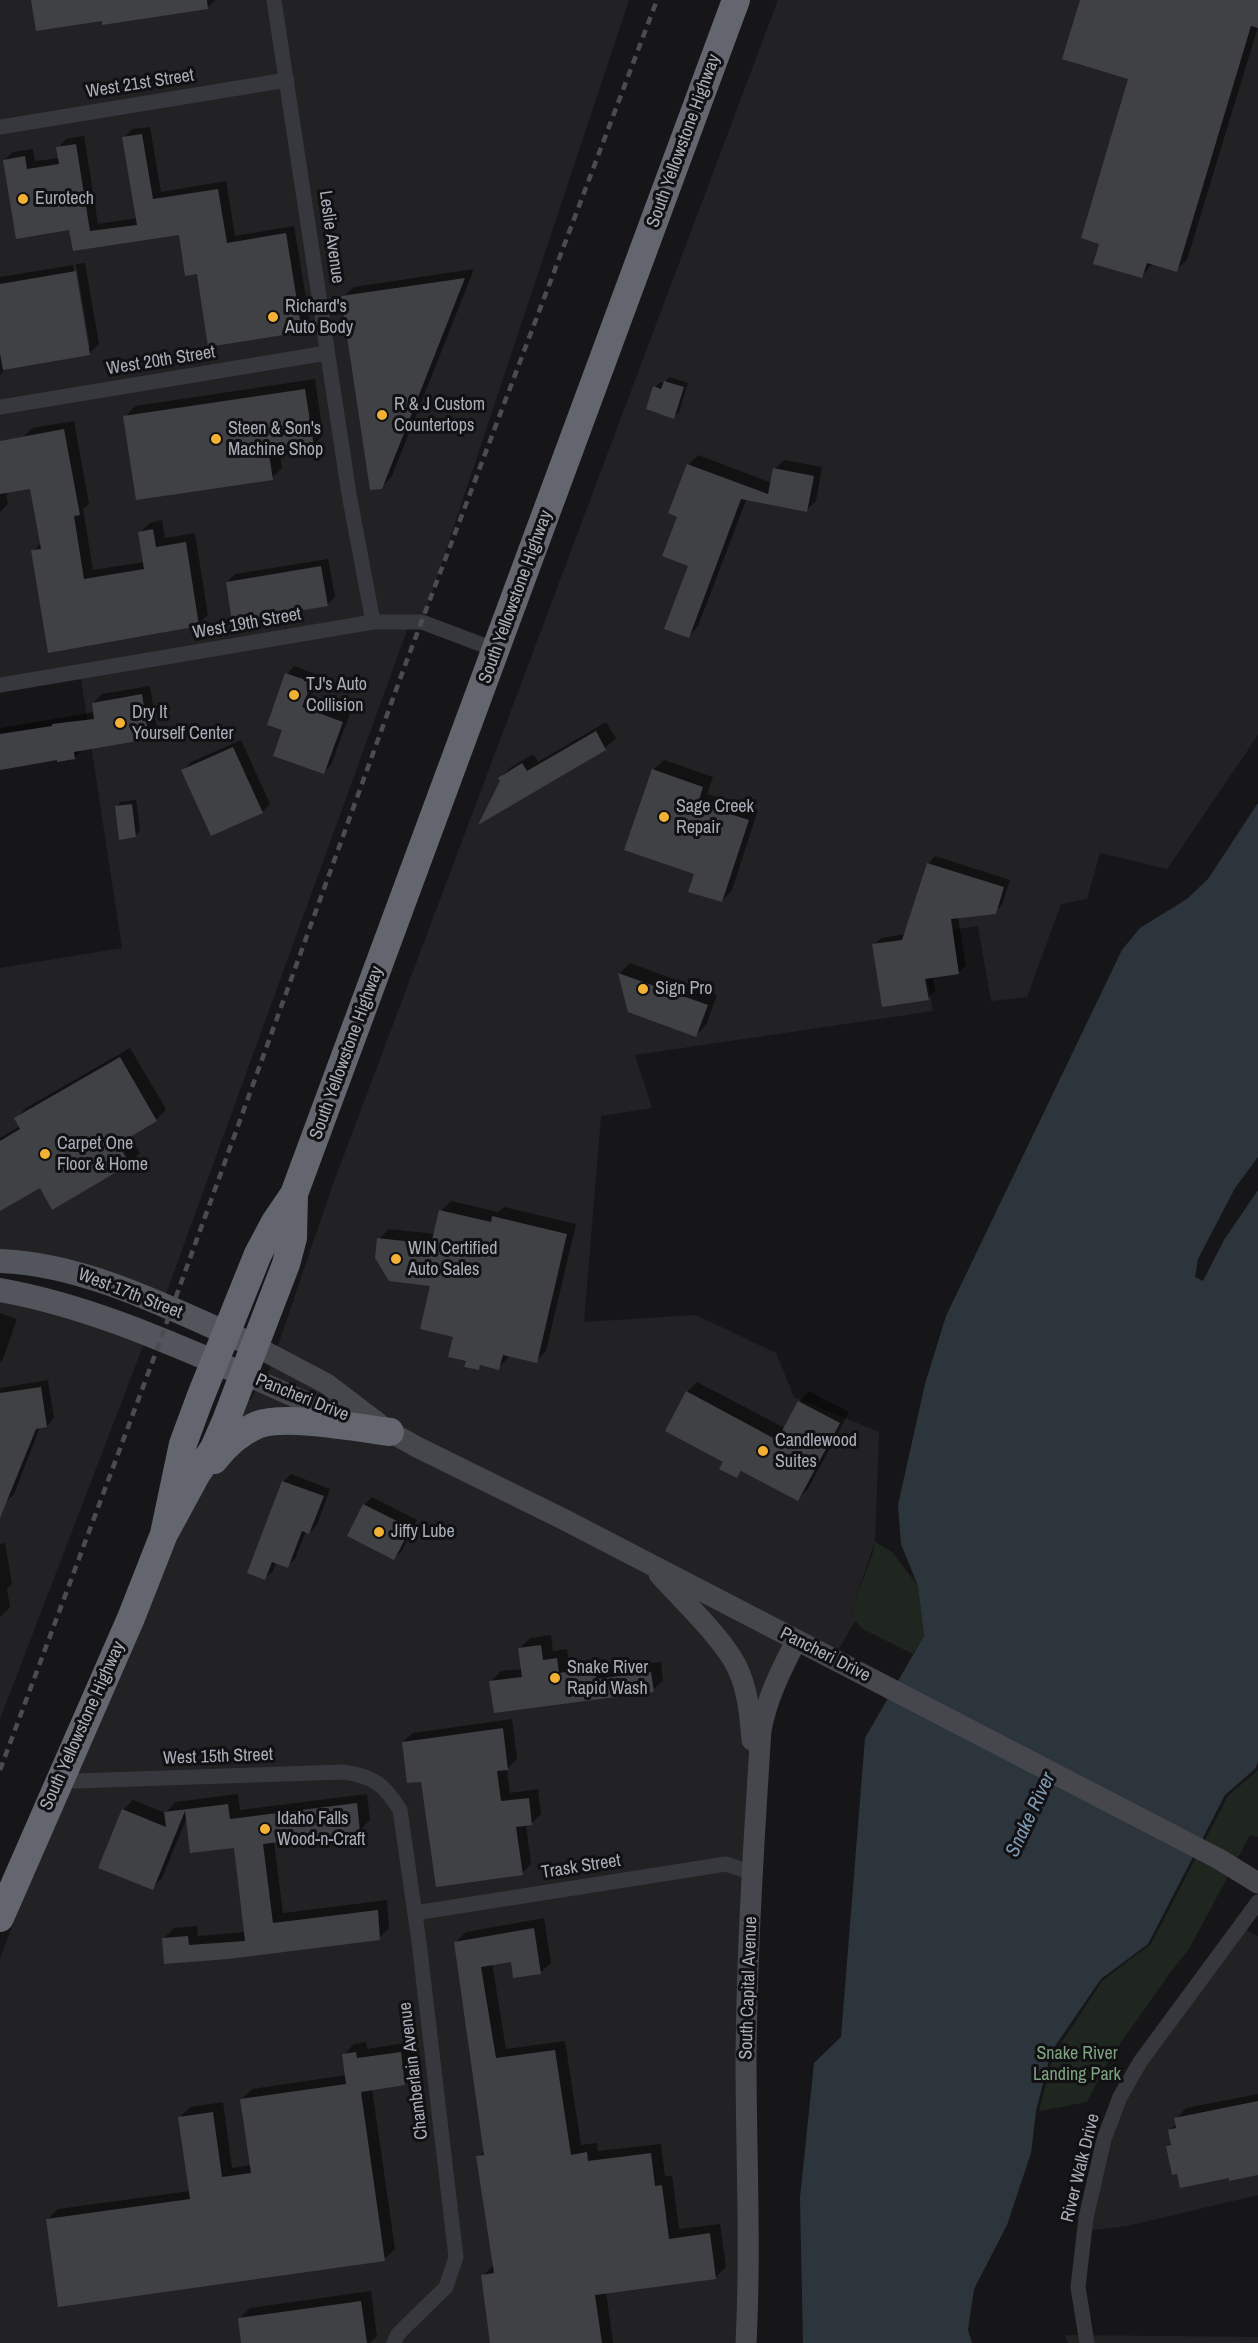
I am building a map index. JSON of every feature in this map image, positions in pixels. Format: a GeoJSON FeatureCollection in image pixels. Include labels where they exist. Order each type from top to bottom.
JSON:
{"type":"FeatureCollection","features":[{"type":"Feature","properties":{"kind":"highway","name":"South Yellowstone Highway"},"geometry":{"type":"LineString","coordinates":[[164,1534],[183,1444],[258,1254],[275,1222],[294,1194],[736,0]]}},
{"type":"Feature","properties":{"kind":"highway","name":"South Yellowstone Highway"},"geometry":{"type":"LineString","coordinates":[[0,1918],[131,1618],[164,1534],[196,1475],[214,1448],[286,1264],[293,1238],[294,1194]]}},
{"type":"Feature","properties":{"kind":"highway"},"geometry":{"type":"LineString","coordinates":[[164,1534],[189,1491],[218,1455],[238,1437],[257,1425],[282,1421],[390,1432]]}},
{"type":"Feature","properties":{"kind":"main road","name":"West 17th Street"},"geometry":{"type":"LineString","coordinates":[[7,1264],[62,1269],[96,1279],[255,1346]]}},
{"type":"Feature","properties":{"kind":"main road","name":"West 17th Street"},"geometry":{"type":"LineString","coordinates":[[0,1290],[66,1304],[148,1333],[214,1361]]}},
{"type":"Feature","properties":{"kind":"main road","name":"Pancheri Drive"},"geometry":{"type":"LineString","coordinates":[[255,1346],[327,1384],[390,1432]]}},
{"type":"Feature","properties":{"kind":"main road","name":"Pancheri Drive"},"geometry":{"type":"LineString","coordinates":[[214,1361],[315,1406],[390,1432],[876,1680],[1218,1859],[1258,1883]]}},
{"type":"Feature","properties":{"kind":"main road"},"geometry":{"type":"LineString","coordinates":[[651,1564],[723,1647],[740,1675],[749,1708],[754,1836]]}},
{"type":"Feature","properties":{"kind":"main road","name":"South Capital Avenue"},"geometry":{"type":"LineString","coordinates":[[746,2343],[750,2270],[746,2055],[754,1836],[761,1730],[776,1681],[796,1641]]}},
{"type":"Feature","properties":{"kind":"street","name":"Leslie Avenue"},"geometry":{"type":"LineString","coordinates":[[274,0],[327,353],[373,622]]}},
{"type":"Feature","properties":{"kind":"street","name":"West 21st Street"},"geometry":{"type":"LineString","coordinates":[[0,127],[287,80]]}},
{"type":"Feature","properties":{"kind":"street","name":"West 20th Street"},"geometry":{"type":"LineString","coordinates":[[0,407],[327,353]]}},
{"type":"Feature","properties":{"kind":"street","name":"West 19th Street"},"geometry":{"type":"LineString","coordinates":[[0,685],[373,622],[422,622],[496,650]]}},
{"type":"Feature","properties":{"kind":"street","name":"West 15th Street"},"geometry":{"type":"LineString","coordinates":[[61,1775],[76,1781],[343,1772],[364,1775],[376,1781]]}},
{"type":"Feature","properties":{"kind":"street","name":"Chamberlain Avenue"},"geometry":{"type":"LineString","coordinates":[[376,1781],[389,1793],[400,1810],[415,1913],[456,2257],[446,2287],[398,2334],[394,2343]]}},
{"type":"Feature","properties":{"kind":"street","name":"Trask Street"},"geometry":{"type":"LineString","coordinates":[[415,1913],[726,1864],[753,1873]]}},
{"type":"Feature","properties":{"kind":"street","name":"River Walk Drive"},"geometry":{"type":"LineString","coordinates":[[1088,2343],[1078,2287],[1086,2218],[1104,2139],[1120,2097],[1152,2045],[1258,1902]]}},
{"type":"Feature","properties":{"kind":"shaded area"},"geometry":{"type":"Polygon","coordinates":[[[0,0],[629,0],[422,622],[410,622],[162,1305],[0,1262],[0,968],[122,948],[80,672],[0,684],[0,0]]]}},
{"type":"Feature","properties":{"kind":"shaded area"},"geometry":{"type":"Polygon","coordinates":[[[778,0],[1258,0],[1258,735],[1167,869],[1100,853],[1087,899],[1061,904],[1027,997],[991,1001],[978,926],[920,934],[933,1011],[635,1055],[652,1108],[601,1116],[584,1322],[696,1315],[776,1353],[794,1397],[879,1432],[875,1542],[852,1608],[855,1621],[833,1659],[796,1641],[776,1681],[752,1873],[746,2343],[0,2343],[0,1958],[164,1534],[270,1369],[332,1187],[778,0]]]}},
{"type":"Feature","properties":{"kind":"shaded area"},"geometry":{"type":"Polygon","coordinates":[[[0,1284],[148,1333],[0,1719],[0,1284]]]}},
{"type":"Feature","properties":{"kind":"shaded area"},"geometry":{"type":"Polygon","coordinates":[[[1239,1927],[1258,1936],[1258,2195],[1127,2226],[1084,2231],[1120,2097],[1239,1927]]]}},
{"type":"Feature","properties":{"kind":"shaded area"},"geometry":{"type":"Polygon","coordinates":[[[1065,2335],[1258,2337],[1258,2343],[1068,2343],[1065,2335]]]}},
{"type":"Feature","properties":{"kind":"green space"},"geometry":{"type":"Polygon","coordinates":[[[875,1542],[892,1552],[918,1586],[924,1636],[913,1654],[863,1629],[855,1621],[852,1608],[875,1542]]]}},
{"type":"Feature","properties":{"kind":"green space","name":"Snake River Landing Park"},"geometry":{"type":"Polygon","coordinates":[[[1258,1770],[1258,1837],[1250,1835],[1189,1949],[1110,2058],[1087,2102],[1039,2111],[1054,2054],[1102,1981],[1151,1944],[1228,1796],[1258,1770]]]}},
{"type":"Feature","properties":{"kind":"water","name":"Snake River"},"geometry":{"type":"Polygon","coordinates":[[[1258,803],[1258,1157],[1235,1188],[1198,1259],[1195,1277],[1203,1281],[1224,1240],[1258,1190],[1258,1761],[1256,1768],[1225,1795],[1148,1944],[1101,1979],[1051,2052],[1036,2111],[1031,2153],[1007,2225],[974,2289],[968,2330],[972,2343],[803,2343],[800,2198],[814,2063],[841,2037],[865,1738],[924,1636],[918,1586],[901,1544],[898,1505],[925,1384],[946,1316],[1122,950],[1140,928],[1187,899],[1208,879],[1258,803]]]}},
{"type":"Feature","properties":{"kind":"building"},"geometry":{"type":"Polygon","coordinates":[[[31,0],[207,0],[208,9],[102,25],[102,21],[36,31],[31,0]]]}},
{"type":"Feature","properties":{"kind":"building"},"geometry":{"type":"Polygon","coordinates":[[[1080,0],[1258,0],[1258,28],[1251,26],[1177,272],[1147,263],[1142,278],[1093,264],[1099,244],[1081,238],[1128,79],[1062,59],[1080,0]]]}},
{"type":"Feature","properties":{"kind":"building"},"geometry":{"type":"Polygon","coordinates":[[[142,134],[153,199],[218,189],[227,243],[286,233],[302,332],[208,347],[197,274],[185,276],[179,235],[73,251],[69,230],[16,239],[3,160],[25,156],[27,169],[59,164],[56,147],[76,144],[90,231],[137,225],[122,137],[142,134]]]}},
{"type":"Feature","properties":{"kind":"building"},"geometry":{"type":"Polygon","coordinates":[[[76,271],[90,355],[3,370],[0,354],[0,284],[76,271]]]}},
{"type":"Feature","properties":{"kind":"building"},"geometry":{"type":"Polygon","coordinates":[[[465,278],[382,489],[370,490],[341,296],[465,278]]]}},
{"type":"Feature","properties":{"kind":"building"},"geometry":{"type":"Polygon","coordinates":[[[664,381],[684,387],[674,419],[646,409],[653,386],[661,389],[664,381]]]}},
{"type":"Feature","properties":{"kind":"building"},"geometry":{"type":"Polygon","coordinates":[[[305,389],[314,447],[269,454],[273,480],[136,500],[123,416],[305,389]]]}},
{"type":"Feature","properties":{"kind":"building"},"geometry":{"type":"Polygon","coordinates":[[[64,429],[80,515],[74,516],[84,579],[144,569],[138,532],[153,529],[156,547],[186,542],[199,626],[48,653],[31,550],[41,549],[30,489],[0,494],[0,441],[64,429]]]}},
{"type":"Feature","properties":{"kind":"building"},"geometry":{"type":"Polygon","coordinates":[[[687,464],[768,494],[773,468],[814,476],[807,512],[741,499],[689,638],[664,629],[688,566],[662,556],[677,517],[668,513],[687,464]]]}},
{"type":"Feature","properties":{"kind":"building"},"geometry":{"type":"Polygon","coordinates":[[[321,566],[328,606],[232,622],[226,582],[321,566]]]}},
{"type":"Feature","properties":{"kind":"building"},"geometry":{"type":"Polygon","coordinates":[[[285,673],[312,682],[302,707],[343,722],[324,774],[273,756],[282,730],[267,725],[285,673]]]}},
{"type":"Feature","properties":{"kind":"building"},"geometry":{"type":"Polygon","coordinates":[[[142,694],[149,739],[74,752],[75,759],[0,770],[0,734],[94,719],[92,703],[142,694]]]}},
{"type":"Feature","properties":{"kind":"building"},"geometry":{"type":"Polygon","coordinates":[[[596,731],[606,750],[478,825],[500,781],[498,778],[522,763],[527,771],[596,731]]]}},
{"type":"Feature","properties":{"kind":"building"},"geometry":{"type":"Polygon","coordinates":[[[233,747],[263,813],[211,836],[181,770],[233,747]]]}},
{"type":"Feature","properties":{"kind":"building"},"geometry":{"type":"Polygon","coordinates":[[[652,769],[703,787],[698,804],[749,820],[722,902],[688,892],[694,874],[624,850],[652,769]]]}},
{"type":"Feature","properties":{"kind":"building"},"geometry":{"type":"Polygon","coordinates":[[[132,804],[136,837],[119,840],[115,806],[132,804]]]}},
{"type":"Feature","properties":{"kind":"building"},"geometry":{"type":"Polygon","coordinates":[[[927,863],[1004,887],[996,914],[951,919],[959,974],[925,979],[929,1000],[882,1007],[872,944],[902,940],[927,863]]]}},
{"type":"Feature","properties":{"kind":"building","name":"Sign Pro"},"geometry":{"type":"Polygon","coordinates":[[[618,973],[708,1005],[696,1037],[628,1012],[618,973]]]}},
{"type":"Feature","properties":{"kind":"building"},"geometry":{"type":"Polygon","coordinates":[[[120,1057],[157,1121],[118,1144],[130,1164],[52,1210],[40,1188],[0,1211],[0,1141],[20,1129],[14,1118],[120,1057]]]}},
{"type":"Feature","properties":{"kind":"building"},"geometry":{"type":"Polygon","coordinates":[[[439,1210],[491,1222],[492,1216],[567,1234],[537,1363],[503,1355],[499,1370],[480,1365],[479,1370],[464,1367],[466,1361],[448,1357],[453,1337],[420,1329],[430,1286],[389,1281],[375,1258],[377,1238],[431,1244],[439,1210]]]}},
{"type":"Feature","properties":{"kind":"building"},"geometry":{"type":"Polygon","coordinates":[[[41,1387],[47,1427],[36,1429],[0,1518],[0,1393],[41,1387]]]}},
{"type":"Feature","properties":{"kind":"building","name":"Candlewood Suites"},"geometry":{"type":"Polygon","coordinates":[[[686,1391],[777,1440],[798,1401],[840,1423],[798,1501],[741,1471],[737,1478],[719,1469],[723,1462],[665,1431],[686,1391]]]}},
{"type":"Feature","properties":{"kind":"building"},"geometry":{"type":"Polygon","coordinates":[[[282,1481],[324,1496],[309,1534],[302,1531],[288,1568],[272,1562],[265,1580],[247,1573],[282,1481]]]}},
{"type":"Feature","properties":{"kind":"building","name":"Jiffy Lube"},"geometry":{"type":"Polygon","coordinates":[[[363,1504],[411,1528],[394,1560],[347,1536],[363,1504]]]}},
{"type":"Feature","properties":{"kind":"building","name":"Snake River Rapid Wash"},"geometry":{"type":"Polygon","coordinates":[[[541,1645],[543,1660],[557,1658],[559,1673],[595,1668],[596,1679],[651,1672],[654,1692],[494,1713],[489,1681],[522,1677],[518,1648],[541,1645]]]}},
{"type":"Feature","properties":{"kind":"building"},"geometry":{"type":"Polygon","coordinates":[[[503,1728],[508,1770],[497,1771],[501,1801],[529,1798],[532,1825],[516,1827],[523,1875],[436,1887],[421,1782],[407,1783],[402,1742],[503,1728]]]}},
{"type":"Feature","properties":{"kind":"building"},"geometry":{"type":"Polygon","coordinates":[[[357,1803],[360,1832],[263,1844],[273,1923],[378,1910],[380,1940],[228,1959],[164,1964],[162,1938],[188,1936],[189,1945],[245,1941],[234,1848],[190,1853],[185,1811],[153,1890],[98,1868],[122,1809],[166,1827],[164,1812],[228,1804],[230,1819],[357,1803]]]}},
{"type":"Feature","properties":{"kind":"building"},"geometry":{"type":"Polygon","coordinates":[[[534,1928],[541,1974],[513,1978],[511,1962],[481,1967],[496,2058],[555,2050],[571,2155],[587,2152],[588,2161],[651,2153],[655,2186],[662,2185],[669,2239],[710,2233],[716,2279],[595,2295],[602,2343],[490,2343],[481,2275],[494,2273],[476,2156],[484,2155],[454,1942],[534,1928]]]}},
{"type":"Feature","properties":{"kind":"building"},"geometry":{"type":"Polygon","coordinates":[[[356,2052],[357,2058],[401,2052],[405,2085],[361,2092],[385,2261],[58,2307],[46,2219],[190,2199],[178,2117],[213,2112],[222,2177],[251,2173],[240,2099],[346,2084],[342,2054],[356,2052]]]}},
{"type":"Feature","properties":{"kind":"building"},"geometry":{"type":"Polygon","coordinates":[[[1258,2101],[1258,2175],[1229,2181],[1229,2178],[1180,2188],[1177,2174],[1172,2175],[1166,2146],[1171,2145],[1168,2130],[1176,2128],[1174,2118],[1258,2101]]]}},
{"type":"Feature","properties":{"kind":"building"},"geometry":{"type":"Polygon","coordinates":[[[361,2301],[367,2343],[241,2343],[238,2318],[361,2301]]]}},
{"type":"Feature","properties":{"kind":"railway"},"geometry":{"type":"LineString","coordinates":[[0,1770],[152,1363],[404,668],[657,0]]}},
{"type":"Feature","properties":{"kind":"place","name":"Eurotech"},"geometry":{"type":"Point","coordinates":[23,199]}},
{"type":"Feature","properties":{"kind":"place","name":"Richard's Auto Body"},"geometry":{"type":"Point","coordinates":[273,317]}},
{"type":"Feature","properties":{"kind":"place","name":"R & J Custom Countertops"},"geometry":{"type":"Point","coordinates":[382,415]}},
{"type":"Feature","properties":{"kind":"place","name":"Steen & Son's Machine Shop"},"geometry":{"type":"Point","coordinates":[216,439]}},
{"type":"Feature","properties":{"kind":"place","name":"TJ's Auto Collision"},"geometry":{"type":"Point","coordinates":[294,695]}},
{"type":"Feature","properties":{"kind":"place","name":"Dry It Yourself Center"},"geometry":{"type":"Point","coordinates":[120,723]}},
{"type":"Feature","properties":{"kind":"place","name":"Sage Creek Repair"},"geometry":{"type":"Point","coordinates":[664,817]}},
{"type":"Feature","properties":{"kind":"place","name":"Sign Pro"},"geometry":{"type":"Point","coordinates":[643,989]}},
{"type":"Feature","properties":{"kind":"place","name":"Carpet One Floor & Home"},"geometry":{"type":"Point","coordinates":[45,1154]}},
{"type":"Feature","properties":{"kind":"place","name":"WIN Certified Auto Sales"},"geometry":{"type":"Point","coordinates":[396,1259]}},
{"type":"Feature","properties":{"kind":"place","name":"Candlewood Suites"},"geometry":{"type":"Point","coordinates":[763,1451]}},
{"type":"Feature","properties":{"kind":"place","name":"Jiffy Lube"},"geometry":{"type":"Point","coordinates":[379,1532]}},
{"type":"Feature","properties":{"kind":"place","name":"Snake River Rapid Wash"},"geometry":{"type":"Point","coordinates":[555,1678]}},
{"type":"Feature","properties":{"kind":"place","name":"Idaho Falls Wood-n-Craft"},"geometry":{"type":"Point","coordinates":[265,1829]}}]}
